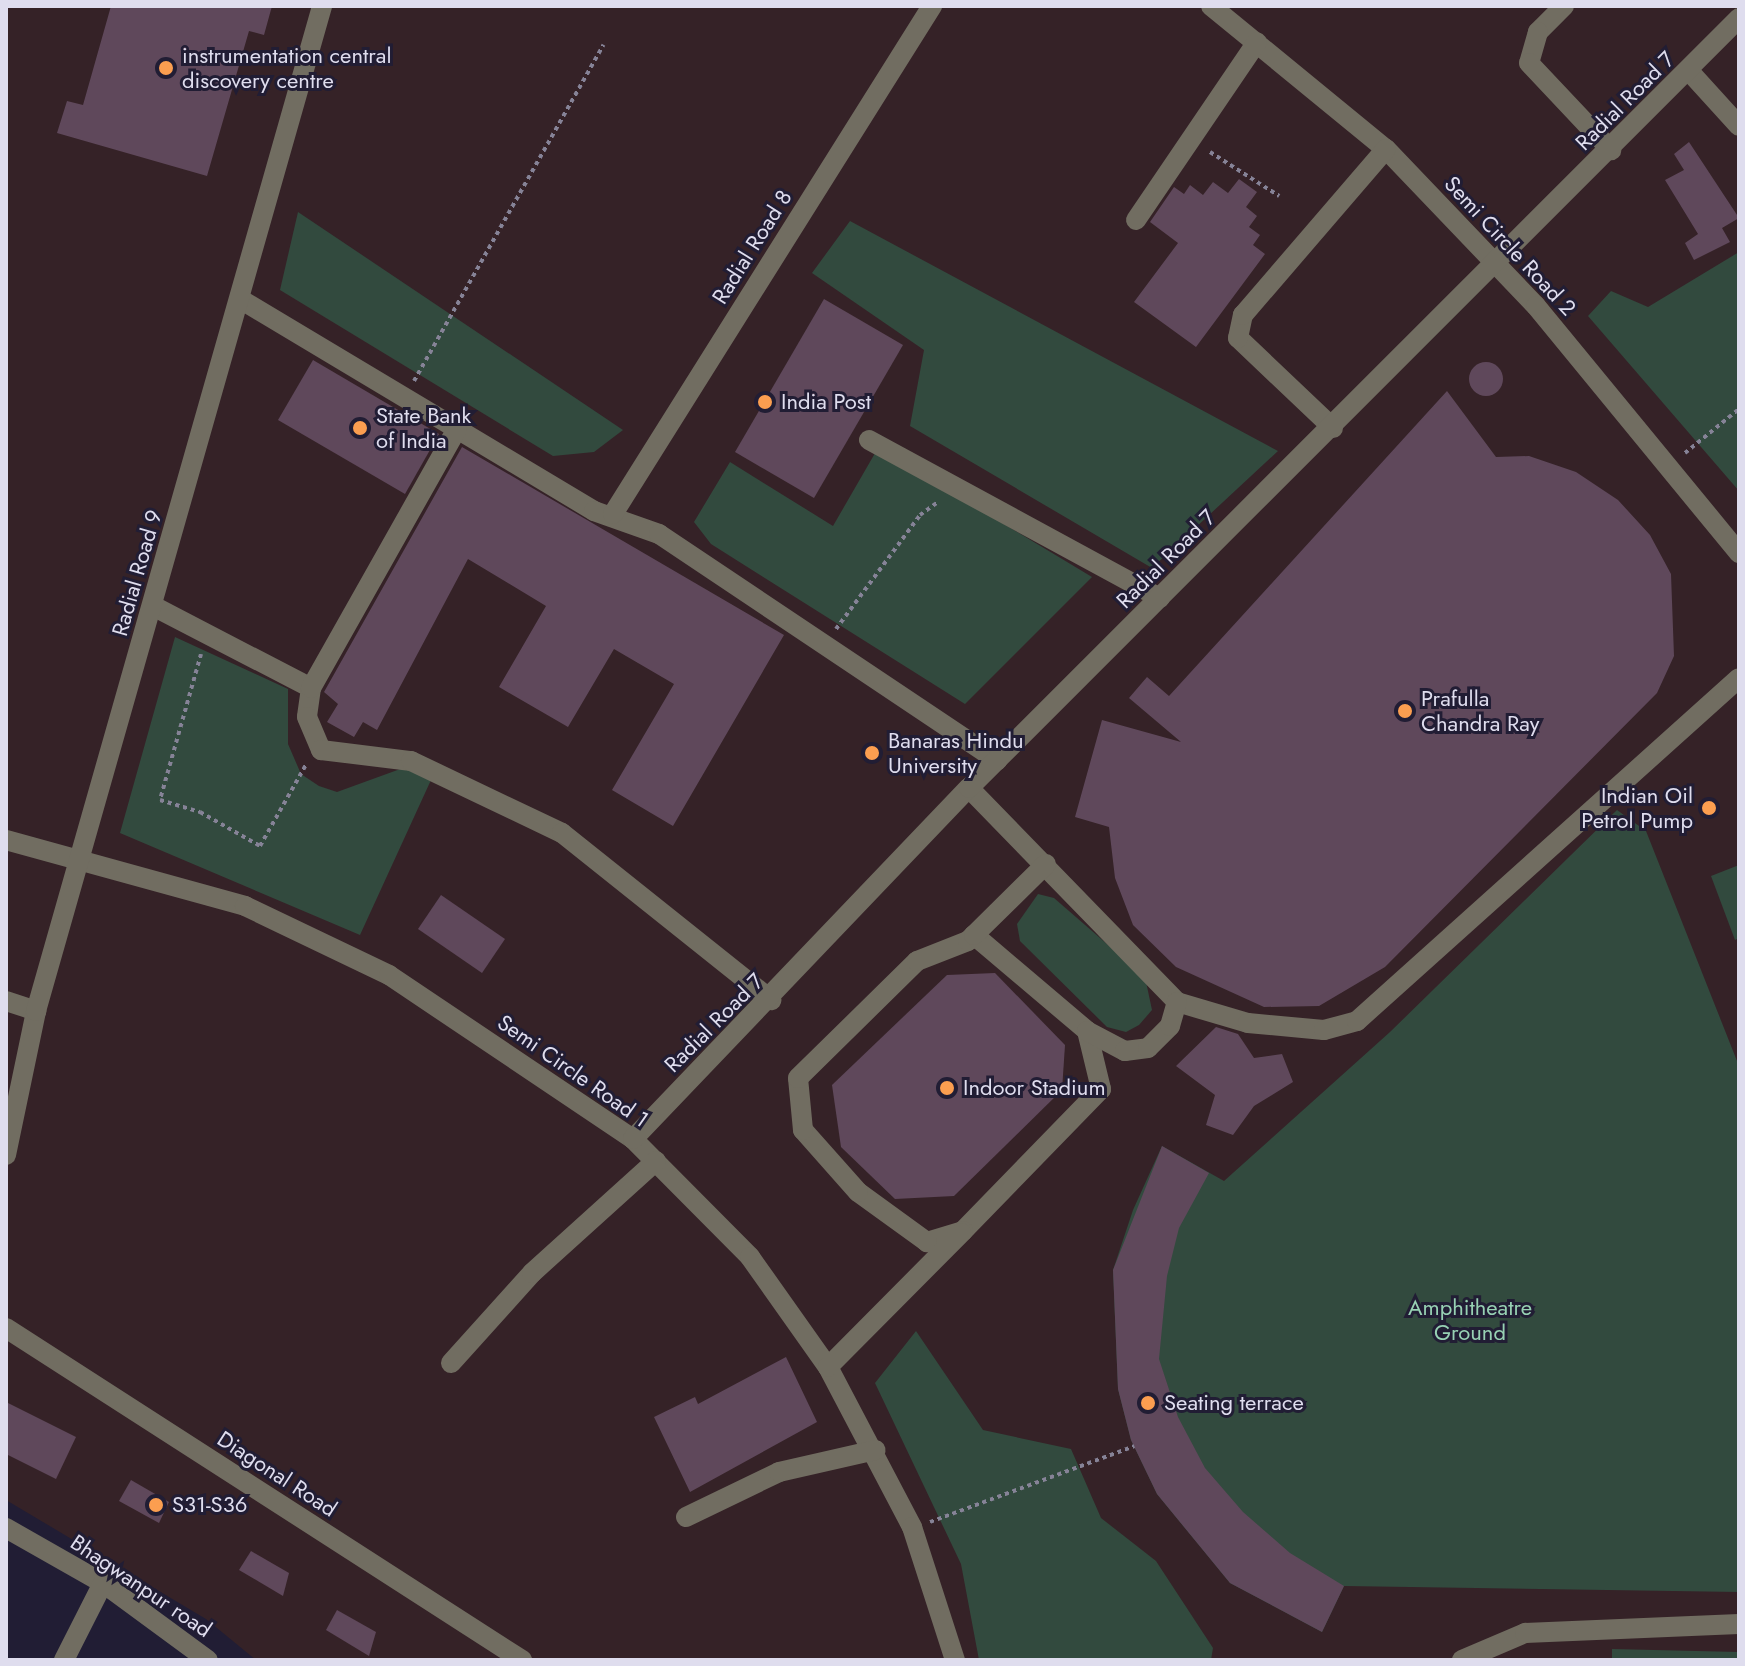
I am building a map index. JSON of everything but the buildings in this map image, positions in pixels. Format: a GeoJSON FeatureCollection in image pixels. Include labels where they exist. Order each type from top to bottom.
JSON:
{"type":"FeatureCollection","features":[{"type":"Feature","properties":{"kind":"street","name":"Radial Road 9"},"geometry":{"type":"LineString","coordinates":[[6,1155],[36,1011],[83,861],[322,6]]}},
{"type":"Feature","properties":{"kind":"street","name":"Radial Road 8"},"geometry":{"type":"LineString","coordinates":[[613,514],[932,6]]}},
{"type":"Feature","properties":{"kind":"street","name":"Semi Circle Road 2"},"geometry":{"type":"LineString","coordinates":[[1211,6],[1386,149],[1494,262],[1672,463],[1739,553]]}},
{"type":"Feature","properties":{"kind":"street"},"geometry":{"type":"LineString","coordinates":[[1564,6],[1538,32],[1529,63],[1611,150]]}},
{"type":"Feature","properties":{"kind":"street","name":"Radial Road 7"},"geometry":{"type":"LineString","coordinates":[[633,1139],[771,1000],[969,788],[1333,428],[1494,262],[1611,150],[1739,18]]}},
{"type":"Feature","properties":{"kind":"street"},"geometry":{"type":"LineString","coordinates":[[1136,220],[1257,42]]}},
{"type":"Feature","properties":{"kind":"street"},"geometry":{"type":"LineString","coordinates":[[1689,71],[1739,126]]}},
{"type":"Feature","properties":{"kind":"street"},"geometry":{"type":"LineString","coordinates":[[1333,428],[1238,338],[1243,315],[1386,149]]}},
{"type":"Feature","properties":{"kind":"street"},"geometry":{"type":"LineString","coordinates":[[240,299],[594,511],[613,514],[659,534],[823,647],[997,760]]}},
{"type":"Feature","properties":{"kind":"street"},"geometry":{"type":"LineString","coordinates":[[457,429],[311,688],[307,717],[317,745],[348,759],[411,761],[562,833],[771,1000]]}},
{"type":"Feature","properties":{"kind":"street"},"geometry":{"type":"LineString","coordinates":[[869,440],[1160,598]]}},
{"type":"Feature","properties":{"kind":"street"},"geometry":{"type":"LineString","coordinates":[[153,606],[206,637],[311,688]]}},
{"type":"Feature","properties":{"kind":"street"},"geometry":{"type":"LineString","coordinates":[[969,788],[1177,1002],[1286,1030],[1357,1021],[1739,678]]}},
{"type":"Feature","properties":{"kind":"street","name":"Semi Circle Road 1"},"geometry":{"type":"LineString","coordinates":[[6,840],[245,906],[389,975],[633,1139],[750,1257],[828,1367],[876,1450],[912,1527],[955,1660]]}},
{"type":"Feature","properties":{"kind":"street"},"geometry":{"type":"LineString","coordinates":[[963,1231],[927,1242],[858,1192],[803,1130],[798,1078],[917,961],[974,935],[1046,864]]}},
{"type":"Feature","properties":{"kind":"street"},"geometry":{"type":"LineString","coordinates":[[974,935],[1087,1031],[1125,1051],[1148,1048],[1170,1026],[1177,1002]]}},
{"type":"Feature","properties":{"kind":"street"},"geometry":{"type":"LineString","coordinates":[[6,1001],[36,1011]]}},
{"type":"Feature","properties":{"kind":"street"},"geometry":{"type":"LineString","coordinates":[[828,1367],[1101,1089],[1087,1031]]}},
{"type":"Feature","properties":{"kind":"street"},"geometry":{"type":"LineString","coordinates":[[451,1363],[532,1273],[656,1161]]}},
{"type":"Feature","properties":{"kind":"street","name":"Diagonal Road"},"geometry":{"type":"LineString","coordinates":[[6,1328],[522,1660]]}},
{"type":"Feature","properties":{"kind":"street"},"geometry":{"type":"LineString","coordinates":[[686,1517],[779,1472],[876,1450]]}},
{"type":"Feature","properties":{"kind":"street","name":"Bhagwanpur road"},"geometry":{"type":"LineString","coordinates":[[6,1528],[103,1583],[208,1660]]}},
{"type":"Feature","properties":{"kind":"street"},"geometry":{"type":"LineString","coordinates":[[64,1660],[103,1583]]}},
{"type":"Feature","properties":{"kind":"street"},"geometry":{"type":"LineString","coordinates":[[1462,1660],[1525,1633],[1739,1624]]}},
{"type":"Feature","properties":{"kind":"path"},"geometry":{"type":"LineString","coordinates":[[405,398],[603,45]]}},
{"type":"Feature","properties":{"kind":"path"},"geometry":{"type":"LineString","coordinates":[[1191,140],[1279,196]]}},
{"type":"Feature","properties":{"kind":"path"},"geometry":{"type":"LineString","coordinates":[[1672,463],[1739,409]]}},
{"type":"Feature","properties":{"kind":"path"},"geometry":{"type":"LineString","coordinates":[[823,647],[920,515],[959,487]]}},
{"type":"Feature","properties":{"kind":"path"},"geometry":{"type":"LineString","coordinates":[[206,637],[160,800],[200,812],[260,846],[317,745]]}},
{"type":"Feature","properties":{"kind":"path"},"geometry":{"type":"LineString","coordinates":[[912,1527],[1134,1446]]}},
{"type":"Feature","properties":{"kind":"shaded area","name":"Banaras Hindu University"},"geometry":{"type":"Polygon","coordinates":[[[6,6],[1739,6],[1739,1660],[256,1660],[206,1619],[6,1500],[6,6]]]}},
{"type":"Feature","properties":{"kind":"green space"},"geometry":{"type":"Polygon","coordinates":[[[298,212],[623,430],[594,452],[553,456],[280,290],[298,212]]]}},
{"type":"Feature","properties":{"kind":"green space"},"geometry":{"type":"Polygon","coordinates":[[[850,221],[1278,451],[1152,568],[910,426],[924,350],[812,273],[850,221]]]}},
{"type":"Feature","properties":{"kind":"green space"},"geometry":{"type":"Polygon","coordinates":[[[1739,252],[1739,491],[1588,316],[1611,291],[1648,307],[1739,252]]]}},
{"type":"Feature","properties":{"kind":"green space"},"geometry":{"type":"Polygon","coordinates":[[[878,448],[1092,577],[965,704],[711,544],[694,522],[730,462],[833,526],[878,448]]]}},
{"type":"Feature","properties":{"kind":"green space"},"geometry":{"type":"Polygon","coordinates":[[[175,637],[288,689],[288,744],[301,774],[319,786],[337,792],[403,768],[431,780],[360,935],[120,833],[175,637]]]}},
{"type":"Feature","properties":{"kind":"green space","name":"Amphitheatre Ground"},"geometry":{"type":"Polygon","coordinates":[[[1617,810],[1646,831],[1739,1066],[1739,1592],[1344,1586],[1322,1632],[1230,1583],[1157,1494],[1131,1440],[1118,1389],[1113,1270],[1133,1210],[1162,1146],[1224,1181],[1390,1032],[1617,810]]]}},
{"type":"Feature","properties":{"kind":"green space"},"geometry":{"type":"Polygon","coordinates":[[[1739,865],[1739,938],[1735,940],[1711,876],[1739,865]]]}},
{"type":"Feature","properties":{"kind":"green space"},"geometry":{"type":"Polygon","coordinates":[[[1038,894],[1054,898],[1145,977],[1152,1010],[1139,1025],[1126,1032],[1107,1027],[1020,941],[1017,924],[1038,894]]]}},
{"type":"Feature","properties":{"kind":"green space"},"geometry":{"type":"Polygon","coordinates":[[[916,1331],[983,1430],[1071,1449],[1101,1518],[1156,1561],[1213,1648],[1211,1660],[979,1660],[961,1564],[875,1383],[916,1331]]]}},
{"type":"Feature","properties":{"kind":"green space"},"geometry":{"type":"Polygon","coordinates":[[[1612,1649],[1739,1652],[1739,1660],[1612,1660],[1612,1649]]]}},
{"type":"Feature","properties":{"kind":"place","name":"instrumentation central discovery centre"},"geometry":{"type":"Point","coordinates":[166,68]}},
{"type":"Feature","properties":{"kind":"place","name":"India Post"},"geometry":{"type":"Point","coordinates":[765,402]}},
{"type":"Feature","properties":{"kind":"place","name":"State Bank of India"},"geometry":{"type":"Point","coordinates":[360,428]}},
{"type":"Feature","properties":{"kind":"place","name":"Prafulla Chandra Ray"},"geometry":{"type":"Point","coordinates":[1405,711]}},
{"type":"Feature","properties":{"kind":"place","name":"Banaras Hindu University"},"geometry":{"type":"Point","coordinates":[872,753]}},
{"type":"Feature","properties":{"kind":"place","name":"Indian Oil Petrol Pump"},"geometry":{"type":"Point","coordinates":[1709,808]}},
{"type":"Feature","properties":{"kind":"place","name":"Indoor Stadium"},"geometry":{"type":"Point","coordinates":[947,1088]}},
{"type":"Feature","properties":{"kind":"place","name":"Seating terrace"},"geometry":{"type":"Point","coordinates":[1148,1403]}},
{"type":"Feature","properties":{"kind":"place","name":"S31-S36"},"geometry":{"type":"Point","coordinates":[156,1505]}}]}
